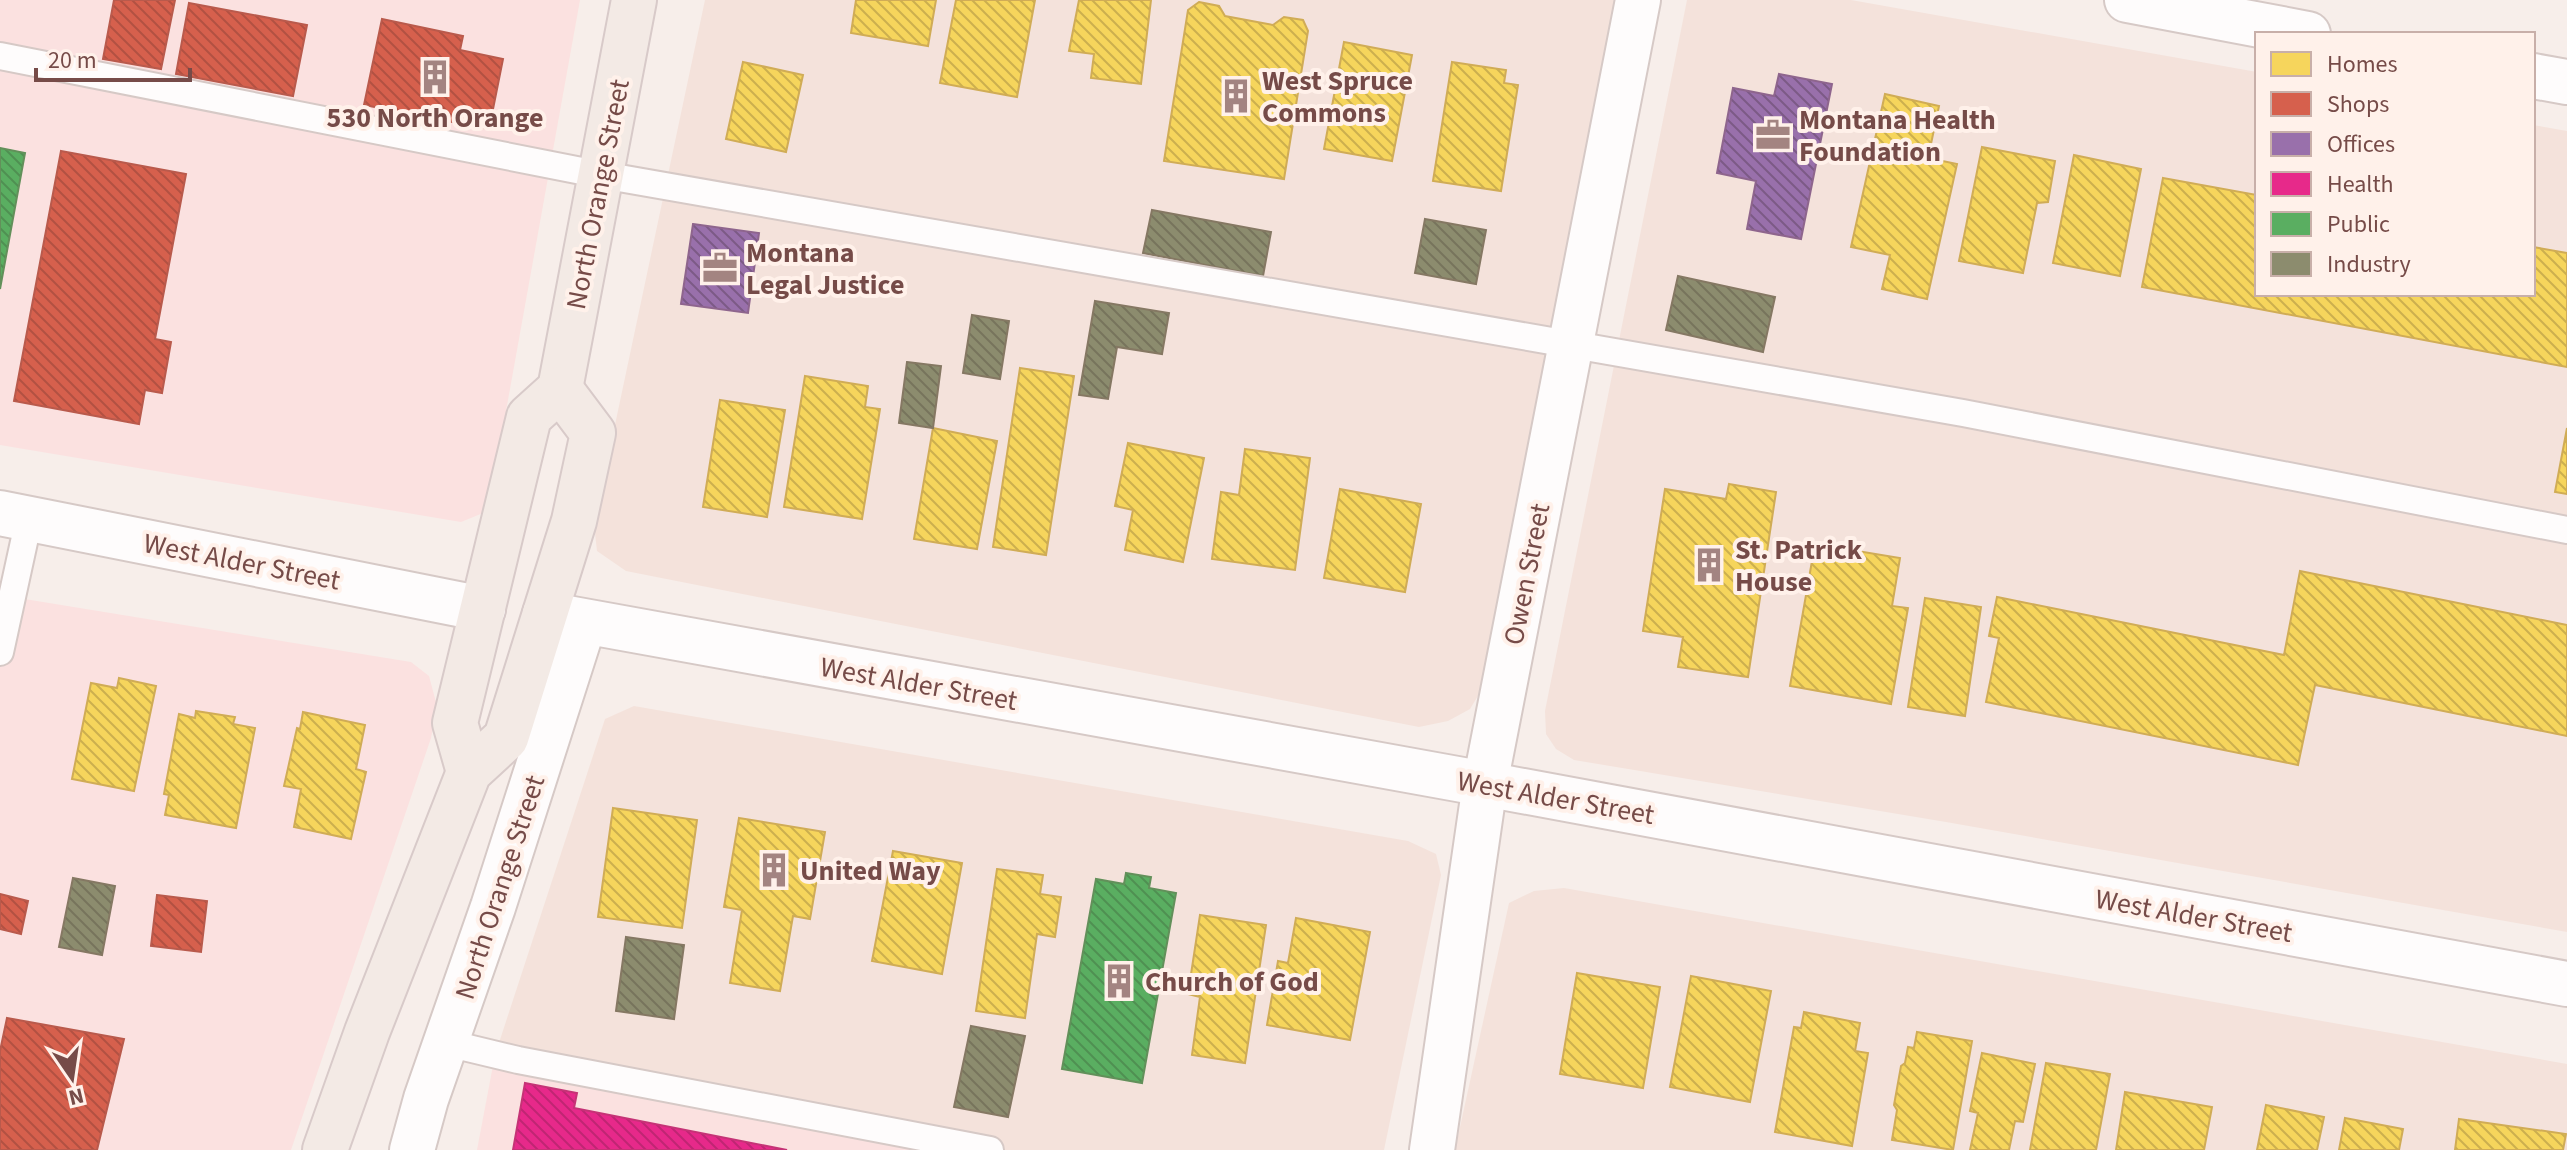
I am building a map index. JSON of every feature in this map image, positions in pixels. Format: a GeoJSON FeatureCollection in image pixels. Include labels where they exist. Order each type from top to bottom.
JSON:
{"type":"FeatureCollection","features":[{"type":"Feature","properties":{"kind":"main road","name":"North Orange Street"},"geometry":{"type":"LineString","coordinates":[[325,1150],[367,1032],[469,772],[506,738],[565,618],[574,521],[593,433],[560,389],[634,0]]}},
{"type":"Feature","properties":{"kind":"main road"},"geometry":{"type":"LineString","coordinates":[[469,772],[455,723],[529,417],[560,389]]}},
{"type":"Feature","properties":{"kind":"street","name":"Owen Street"},"geometry":{"type":"LineString","coordinates":[[1432,1150],[1485,784],[1638,0]]}},
{"type":"Feature","properties":{"kind":"street"},"geometry":{"type":"LineString","coordinates":[[2127,0],[2297,32]]}},
{"type":"Feature","properties":{"kind":"street"},"geometry":{"type":"LineString","coordinates":[[2535,76],[2567,82]]}},
{"type":"Feature","properties":{"kind":"street","name":"West Alder Street"},"geometry":{"type":"LineString","coordinates":[[15,516],[483,609]]}},
{"type":"Feature","properties":{"kind":"street","name":"West Alder Street"},"geometry":{"type":"LineString","coordinates":[[565,618],[2567,984]]}},
{"type":"Feature","properties":{"kind":"street","name":"North Orange Street"},"geometry":{"type":"LineString","coordinates":[[412,1150],[426,1099],[447,1043],[565,618]]}},
{"type":"Feature","properties":{"kind":"lane"},"geometry":{"type":"LineString","coordinates":[[0,56],[602,175],[1963,413],[2567,530]]}},
{"type":"Feature","properties":{"kind":"lane"},"geometry":{"type":"LineString","coordinates":[[0,652],[15,516]]}},
{"type":"Feature","properties":{"kind":"lane"},"geometry":{"type":"LineString","coordinates":[[447,1043],[518,1060],[990,1150]]}},
{"type":"Feature","properties":{"kind":"shaded area"},"geometry":{"type":"Polygon","coordinates":[[[0,0],[580,0],[488,511],[461,522],[0,445],[0,0]]]}},
{"type":"Feature","properties":{"kind":"shaded area"},"geometry":{"type":"Polygon","coordinates":[[[705,0],[1619,0],[1519,491],[1487,681],[1470,709],[1448,721],[1419,727],[626,571],[597,551],[594,524],[705,0]]]}},
{"type":"Feature","properties":{"kind":"shaded area"},"geometry":{"type":"Polygon","coordinates":[[[1687,0],[1851,0],[2255,72],[2255,296],[2535,296],[2535,125],[2567,131],[2567,932],[1574,760],[1556,749],[1546,734],[1545,711],[1687,0]]]}},
{"type":"Feature","properties":{"kind":"shaded area"},"geometry":{"type":"Polygon","coordinates":[[[0,595],[411,662],[429,676],[437,706],[431,738],[291,1150],[0,1150],[0,595]]]}},
{"type":"Feature","properties":{"kind":"shaded area"},"geometry":{"type":"Polygon","coordinates":[[[634,706],[1408,841],[1436,854],[1441,875],[1384,1150],[993,1150],[495,1055],[605,719],[634,706]]]}},
{"type":"Feature","properties":{"kind":"shaded area"},"geometry":{"type":"Polygon","coordinates":[[[1564,888],[2567,1064],[2567,1150],[1455,1150],[1509,903],[1534,891],[1564,888]]]}},
{"type":"Feature","properties":{"kind":"shaded area"},"geometry":{"type":"Polygon","coordinates":[[[495,1055],[993,1150],[477,1150],[495,1055]]]}},
{"type":"Feature","properties":{"kind":"building: Homes"},"geometry":{"type":"Polygon","coordinates":[[[856,0],[936,0],[928,46],[851,33],[856,0]]]}},
{"type":"Feature","properties":{"kind":"building: Homes"},"geometry":{"type":"Polygon","coordinates":[[[956,0],[1035,0],[1017,97],[940,83],[956,0]]]}},
{"type":"Feature","properties":{"kind":"building: Homes"},"geometry":{"type":"Polygon","coordinates":[[[1079,0],[1151,0],[1141,84],[1091,78],[1094,54],[1069,51],[1079,0]]]}},
{"type":"Feature","properties":{"kind":"building: Homes","name":"West Spruce Commons"},"geometry":{"type":"Polygon","coordinates":[[[1199,2],[1219,6],[1225,16],[1273,25],[1284,17],[1303,20],[1308,31],[1284,179],[1164,161],[1188,10],[1199,2]]]}},
{"type":"Feature","properties":{"kind":"building: Homes"},"geometry":{"type":"Polygon","coordinates":[[[1344,42],[1412,55],[1392,161],[1324,149],[1344,42]]]}},
{"type":"Feature","properties":{"kind":"building: Homes"},"geometry":{"type":"Polygon","coordinates":[[[743,62],[803,75],[786,152],[726,139],[743,62]]]}},
{"type":"Feature","properties":{"kind":"building: Homes"},"geometry":{"type":"Polygon","coordinates":[[[1452,62],[1506,70],[1504,83],[1518,85],[1501,191],[1433,181],[1452,62]]]}},
{"type":"Feature","properties":{"kind":"building: Homes"},"geometry":{"type":"Polygon","coordinates":[[[1885,94],[1939,106],[1928,158],[1957,164],[1927,299],[1882,289],[1890,255],[1851,247],[1885,94]]]}},
{"type":"Feature","properties":{"kind":"building: Homes"},"geometry":{"type":"Polygon","coordinates":[[[1982,147],[2055,161],[2048,202],[2037,203],[2023,273],[1959,261],[1982,147]]]}},
{"type":"Feature","properties":{"kind":"building: Homes"},"geometry":{"type":"Polygon","coordinates":[[[2074,155],[2141,169],[2120,276],[2053,263],[2074,155]]]}},
{"type":"Feature","properties":{"kind":"building: Homes"},"geometry":{"type":"Polygon","coordinates":[[[2163,178],[2255,195],[2255,296],[2535,296],[2535,247],[2567,253],[2567,367],[2142,287],[2163,178]]]}},
{"type":"Feature","properties":{"kind":"building: Homes"},"geometry":{"type":"Polygon","coordinates":[[[1020,368],[1074,376],[1046,555],[993,547],[1020,368]]]}},
{"type":"Feature","properties":{"kind":"building: Homes"},"geometry":{"type":"Polygon","coordinates":[[[805,376],[868,386],[865,407],[880,409],[862,519],[784,507],[805,376]]]}},
{"type":"Feature","properties":{"kind":"building: Homes"},"geometry":{"type":"Polygon","coordinates":[[[720,400],[785,410],[767,517],[703,507],[720,400]]]}},
{"type":"Feature","properties":{"kind":"building: Homes"},"geometry":{"type":"Polygon","coordinates":[[[933,428],[997,441],[977,549],[914,539],[933,428]]]}},
{"type":"Feature","properties":{"kind":"building: Homes"},"geometry":{"type":"Polygon","coordinates":[[[2567,428],[2567,494],[2555,492],[2567,428]]]}},
{"type":"Feature","properties":{"kind":"building: Homes"},"geometry":{"type":"Polygon","coordinates":[[[1128,443],[1204,458],[1183,562],[1125,550],[1133,510],[1115,506],[1128,443]]]}},
{"type":"Feature","properties":{"kind":"building: Homes"},"geometry":{"type":"Polygon","coordinates":[[[1245,449],[1310,458],[1295,570],[1212,559],[1221,492],[1239,495],[1245,449]]]}},
{"type":"Feature","properties":{"kind":"building: Homes","name":"St. Patrick House"},"geometry":{"type":"Polygon","coordinates":[[[1729,484],[1776,492],[1748,677],[1678,667],[1683,637],[1643,631],[1665,489],[1726,499],[1729,484]]]}},
{"type":"Feature","properties":{"kind":"building: Homes"},"geometry":{"type":"Polygon","coordinates":[[[1340,489],[1421,504],[1405,592],[1324,578],[1340,489]]]}},
{"type":"Feature","properties":{"kind":"building: Homes"},"geometry":{"type":"Polygon","coordinates":[[[1815,544],[1900,558],[1892,606],[1908,608],[1891,704],[1790,686],[1815,544]]]}},
{"type":"Feature","properties":{"kind":"building: Homes"},"geometry":{"type":"Polygon","coordinates":[[[2300,571],[2567,625],[2567,736],[2315,685],[2298,765],[1986,702],[1999,638],[1989,636],[1997,597],[2284,655],[2300,571]]]}},
{"type":"Feature","properties":{"kind":"building: Homes"},"geometry":{"type":"Polygon","coordinates":[[[1925,598],[1981,607],[1965,716],[1908,707],[1925,598]]]}},
{"type":"Feature","properties":{"kind":"building: Homes"},"geometry":{"type":"Polygon","coordinates":[[[119,678],[156,686],[134,791],[72,779],[91,683],[117,688],[119,678]]]}},
{"type":"Feature","properties":{"kind":"building: Homes"},"geometry":{"type":"Polygon","coordinates":[[[196,711],[235,717],[233,724],[255,728],[236,828],[165,815],[169,795],[164,794],[179,714],[195,718],[196,711]]]}},
{"type":"Feature","properties":{"kind":"building: Homes"},"geometry":{"type":"Polygon","coordinates":[[[303,712],[365,725],[356,769],[366,772],[351,839],[294,827],[301,789],[284,786],[303,712]]]}},
{"type":"Feature","properties":{"kind":"building: Homes"},"geometry":{"type":"Polygon","coordinates":[[[613,808],[697,820],[682,928],[598,917],[613,808]]]}},
{"type":"Feature","properties":{"kind":"building: Homes","name":"United Way"},"geometry":{"type":"Polygon","coordinates":[[[739,818],[825,832],[810,919],[793,916],[780,991],[730,983],[742,910],[724,907],[739,818]]]}},
{"type":"Feature","properties":{"kind":"building: Homes"},"geometry":{"type":"Polygon","coordinates":[[[893,851],[962,863],[942,974],[872,961],[893,851]]]}},
{"type":"Feature","properties":{"kind":"building: Homes"},"geometry":{"type":"Polygon","coordinates":[[[997,869],[1043,875],[1040,894],[1061,897],[1055,937],[1037,934],[1025,1018],[976,1011],[997,869]]]}},
{"type":"Feature","properties":{"kind":"building: Homes"},"geometry":{"type":"Polygon","coordinates":[[[1200,915],[1266,925],[1245,1063],[1192,1055],[1200,997],[1188,994],[1200,915]]]}},
{"type":"Feature","properties":{"kind":"building: Homes"},"geometry":{"type":"Polygon","coordinates":[[[1296,918],[1370,932],[1350,1040],[1267,1025],[1278,961],[1288,963],[1296,918]]]}},
{"type":"Feature","properties":{"kind":"building: Homes"},"geometry":{"type":"Polygon","coordinates":[[[1577,973],[1660,987],[1643,1088],[1560,1074],[1577,973]]]}},
{"type":"Feature","properties":{"kind":"building: Homes"},"geometry":{"type":"Polygon","coordinates":[[[1691,976],[1771,991],[1750,1102],[1670,1087],[1691,976]]]}},
{"type":"Feature","properties":{"kind":"building: Homes"},"geometry":{"type":"Polygon","coordinates":[[[1804,1012],[1860,1023],[1855,1051],[1868,1053],[1852,1146],[1775,1132],[1794,1027],[1801,1028],[1804,1012]]]}},
{"type":"Feature","properties":{"kind":"building: Homes"},"geometry":{"type":"Polygon","coordinates":[[[1917,1032],[1972,1041],[1953,1150],[1892,1140],[1901,1066],[1905,1063],[1908,1047],[1914,1048],[1917,1032]]]}},
{"type":"Feature","properties":{"kind":"building: Homes"},"geometry":{"type":"Polygon","coordinates":[[[1982,1053],[2035,1064],[2023,1122],[2015,1121],[2009,1150],[1970,1150],[1978,1113],[1970,1111],[1982,1053]]]}},
{"type":"Feature","properties":{"kind":"building: Homes"},"geometry":{"type":"Polygon","coordinates":[[[2046,1063],[2110,1074],[2096,1150],[2030,1150],[2046,1063]]]}},
{"type":"Feature","properties":{"kind":"building: Homes"},"geometry":{"type":"Polygon","coordinates":[[[2125,1092],[2212,1107],[2204,1150],[2116,1150],[2125,1092]]]}},
{"type":"Feature","properties":{"kind":"building: Homes"},"geometry":{"type":"Polygon","coordinates":[[[2266,1105],[2324,1117],[2317,1150],[2257,1150],[2266,1105]]]}},
{"type":"Feature","properties":{"kind":"building: Homes"},"geometry":{"type":"Polygon","coordinates":[[[2345,1118],[2403,1129],[2399,1150],[2339,1150],[2345,1118]]]}},
{"type":"Feature","properties":{"kind":"building: Homes"},"geometry":{"type":"Polygon","coordinates":[[[2459,1119],[2566,1134],[2563,1150],[2455,1150],[2459,1119]]]}},
{"type":"Feature","properties":{"kind":"building: Shops"},"geometry":{"type":"Polygon","coordinates":[[[114,0],[175,0],[161,69],[103,59],[114,0]]]}},
{"type":"Feature","properties":{"kind":"building: Shops"},"geometry":{"type":"Polygon","coordinates":[[[189,3],[307,25],[293,96],[176,74],[189,3]]]}},
{"type":"Feature","properties":{"kind":"building: Shops","name":"530 North Orange"},"geometry":{"type":"Polygon","coordinates":[[[382,19],[463,36],[460,50],[503,59],[489,129],[364,105],[382,19]]]}},
{"type":"Feature","properties":{"kind":"building: Shops"},"geometry":{"type":"Polygon","coordinates":[[[61,151],[186,174],[155,339],[171,342],[162,393],[145,390],[139,424],[14,401],[61,151]]]}},
{"type":"Feature","properties":{"kind":"building: Shops"},"geometry":{"type":"Polygon","coordinates":[[[0,894],[28,901],[21,934],[0,929],[0,894]]]}},
{"type":"Feature","properties":{"kind":"building: Shops"},"geometry":{"type":"Polygon","coordinates":[[[157,895],[207,901],[201,952],[151,946],[157,895]]]}},
{"type":"Feature","properties":{"kind":"building: Shops"},"geometry":{"type":"Polygon","coordinates":[[[7,1018],[124,1039],[97,1150],[0,1150],[0,1051],[7,1018]]]}},
{"type":"Feature","properties":{"kind":"building: Offices","name":"Montana Health Foundation"},"geometry":{"type":"Polygon","coordinates":[[[1779,74],[1832,84],[1801,239],[1747,229],[1756,181],[1717,173],[1733,88],[1774,96],[1779,74]]]}},
{"type":"Feature","properties":{"kind":"building: Offices","name":"Montana Legal Justice"},"geometry":{"type":"Polygon","coordinates":[[[693,224],[759,233],[748,313],[681,304],[693,224]]]}},
{"type":"Feature","properties":{"kind":"building: Health"},"geometry":{"type":"Polygon","coordinates":[[[525,1083],[577,1093],[574,1108],[787,1150],[513,1150],[525,1083]]]}},
{"type":"Feature","properties":{"kind":"building: Public"},"geometry":{"type":"Polygon","coordinates":[[[0,148],[25,153],[0,289],[0,148]]]}},
{"type":"Feature","properties":{"kind":"building: Public","name":"Church of God"},"geometry":{"type":"Polygon","coordinates":[[[1126,873],[1151,877],[1149,888],[1176,893],[1142,1083],[1062,1069],[1096,879],[1124,884],[1126,873]]]}},
{"type":"Feature","properties":{"kind":"building: Industry"},"geometry":{"type":"Polygon","coordinates":[[[1152,210],[1271,232],[1263,276],[1143,253],[1152,210]]]}},
{"type":"Feature","properties":{"kind":"building: Industry"},"geometry":{"type":"Polygon","coordinates":[[[1425,219],[1486,230],[1476,284],[1415,273],[1425,219]]]}},
{"type":"Feature","properties":{"kind":"building: Industry"},"geometry":{"type":"Polygon","coordinates":[[[1678,276],[1775,297],[1763,352],[1666,330],[1678,276]]]}},
{"type":"Feature","properties":{"kind":"building: Industry"},"geometry":{"type":"Polygon","coordinates":[[[1095,301],[1169,313],[1162,354],[1117,347],[1108,399],[1079,395],[1095,301]]]}},
{"type":"Feature","properties":{"kind":"building: Industry"},"geometry":{"type":"Polygon","coordinates":[[[972,315],[1009,321],[1000,379],[963,373],[972,315]]]}},
{"type":"Feature","properties":{"kind":"building: Industry"},"geometry":{"type":"Polygon","coordinates":[[[907,362],[941,366],[933,428],[899,423],[907,362]]]}},
{"type":"Feature","properties":{"kind":"building: Industry"},"geometry":{"type":"Polygon","coordinates":[[[73,878],[115,886],[102,955],[59,947],[73,878]]]}},
{"type":"Feature","properties":{"kind":"building: Industry"},"geometry":{"type":"Polygon","coordinates":[[[626,937],[684,945],[674,1019],[616,1011],[626,937]]]}},
{"type":"Feature","properties":{"kind":"building: Industry"},"geometry":{"type":"Polygon","coordinates":[[[971,1026],[1025,1036],[1008,1117],[954,1107],[971,1026]]]}},
{"type":"Feature","properties":{"kind":"place","name":"530 North Orange"},"geometry":{"type":"Point","coordinates":[435,77]}},
{"type":"Feature","properties":{"kind":"place","name":"West Spruce Commons"},"geometry":{"type":"Point","coordinates":[1236,96]}},
{"type":"Feature","properties":{"kind":"place","name":"Montana Health Foundation"},"geometry":{"type":"Point","coordinates":[1773,135]}},
{"type":"Feature","properties":{"kind":"place","name":"Montana Legal Justice"},"geometry":{"type":"Point","coordinates":[720,268]}},
{"type":"Feature","properties":{"kind":"place","name":"St. Patrick House"},"geometry":{"type":"Point","coordinates":[1709,565]}},
{"type":"Feature","properties":{"kind":"place","name":"United Way"},"geometry":{"type":"Point","coordinates":[774,870]}},
{"type":"Feature","properties":{"kind":"place","name":"Church of God"},"geometry":{"type":"Point","coordinates":[1119,981]}}]}
